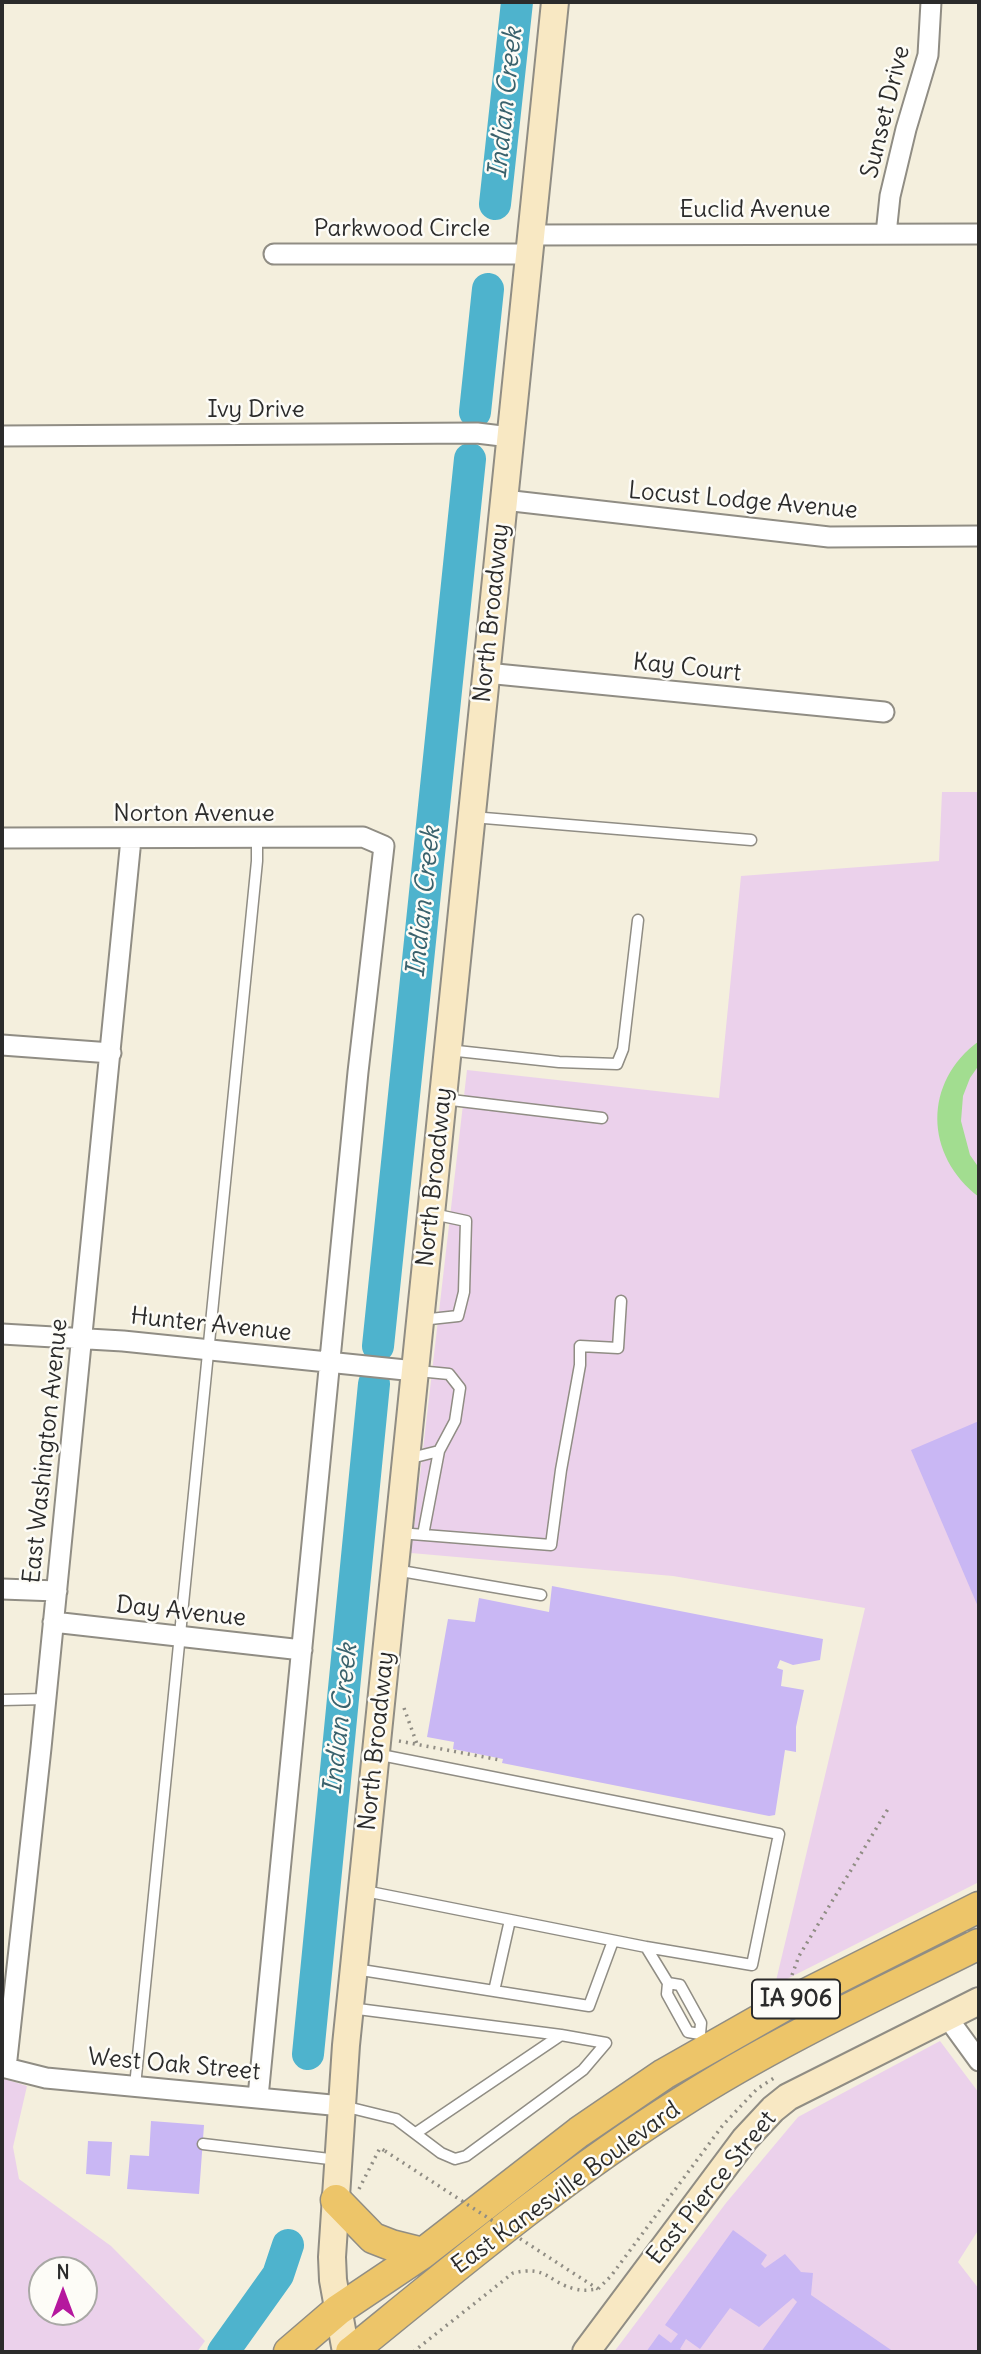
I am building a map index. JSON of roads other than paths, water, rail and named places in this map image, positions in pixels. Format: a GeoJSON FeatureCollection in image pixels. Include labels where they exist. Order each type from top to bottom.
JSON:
{"type":"FeatureCollection","features":[{"type":"Feature","properties":{"kind":"main road","name":"North Broadway"},"geometry":{"type":"LineString","coordinates":[[348,2352],[338,2310],[332,2257],[347,2195],[338,2160],[350,2008],[362,1891],[386,1747],[395,1570],[411,1534],[406,1459],[555,2]]}},
{"type":"Feature","properties":{"kind":"main road","name":"East Kanesville Boulevard"},"geometry":{"type":"LineString","coordinates":[[423,2253],[579,2132],[664,2074],[704,2041],[796,1999],[979,1907]]}},
{"type":"Feature","properties":{"kind":"main road","name":"East Kanesville Boulevard"},"geometry":{"type":"LineString","coordinates":[[348,2352],[578,2173],[682,2102],[758,2057],[979,1944]]}},
{"type":"Feature","properties":{"kind":"main road","name":"East Pierce Street"},"geometry":{"type":"LineString","coordinates":[[586,2352],[745,2139],[773,2109],[806,2088],[979,2001]]}},
{"type":"Feature","properties":{"kind":"main road"},"geometry":{"type":"LineString","coordinates":[[347,2195],[373,2238],[423,2253]]}},
{"type":"Feature","properties":{"kind":"main road","name":"IA 906"},"geometry":{"type":"LineString","coordinates":[[289,2352],[338,2310],[423,2253]]}},
{"type":"Feature","properties":{"kind":"street","name":"Sunset Drive"},"geometry":{"type":"LineString","coordinates":[[886,234],[890,196],[928,55],[931,2]]}},
{"type":"Feature","properties":{"kind":"street","name":"Euclid Avenue"},"geometry":{"type":"LineString","coordinates":[[530,245],[886,234],[979,234]]}},
{"type":"Feature","properties":{"kind":"street","name":"Parkwood Circle"},"geometry":{"type":"LineString","coordinates":[[274,254],[530,245]]}},
{"type":"Feature","properties":{"kind":"street","name":"Ivy Drive"},"geometry":{"type":"LineString","coordinates":[[2,436],[477,433],[510,437]]}},
{"type":"Feature","properties":{"kind":"street","name":"Locust Lodge Avenue"},"geometry":{"type":"LineString","coordinates":[[504,500],[829,537],[979,536]]}},
{"type":"Feature","properties":{"kind":"street","name":"Kay Court"},"geometry":{"type":"LineString","coordinates":[[486,673],[884,712]]}},
{"type":"Feature","properties":{"kind":"street","name":"Norton Avenue"},"geometry":{"type":"LineString","coordinates":[[2,838],[363,837],[384,846],[329,1362]]}},
{"type":"Feature","properties":{"kind":"street","name":"East Washington Avenue"},"geometry":{"type":"LineString","coordinates":[[4,2068],[54,1622],[131,839]]}},
{"type":"Feature","properties":{"kind":"street"},"geometry":{"type":"LineString","coordinates":[[2,1045],[111,1053]]}},
{"type":"Feature","properties":{"kind":"street","name":"Hunter Avenue"},"geometry":{"type":"LineString","coordinates":[[2,1334],[208,1349],[415,1371]]}},
{"type":"Feature","properties":{"kind":"street"},"geometry":{"type":"LineString","coordinates":[[258,2097],[329,1362]]}},
{"type":"Feature","properties":{"kind":"street"},"geometry":{"type":"LineString","coordinates":[[2,1589],[57,1591]]}},
{"type":"Feature","properties":{"kind":"street","name":"Day Avenue"},"geometry":{"type":"LineString","coordinates":[[54,1622],[302,1650]]}},
{"type":"Feature","properties":{"kind":"street"},"geometry":{"type":"LineString","coordinates":[[947,2017],[979,2061]]}},
{"type":"Feature","properties":{"kind":"street","name":"West Oak Street"},"geometry":{"type":"LineString","coordinates":[[4,2068],[46,2078],[342,2106]]}},
{"type":"Feature","properties":{"kind":"lane"},"geometry":{"type":"LineString","coordinates":[[471,817],[700,838],[751,840]]}},
{"type":"Feature","properties":{"kind":"lane"},"geometry":{"type":"LineString","coordinates":[[135,2086],[242,1021],[257,838]]}},
{"type":"Feature","properties":{"kind":"lane"},"geometry":{"type":"LineString","coordinates":[[448,1050],[559,1062],[617,1064],[623,1049],[638,920]]}},
{"type":"Feature","properties":{"kind":"lane"},"geometry":{"type":"LineString","coordinates":[[443,1099],[602,1118]]}},
{"type":"Feature","properties":{"kind":"lane"},"geometry":{"type":"LineString","coordinates":[[420,1320],[458,1316],[464,1292],[466,1221],[431,1213]]}},
{"type":"Feature","properties":{"kind":"lane"},"geometry":{"type":"LineString","coordinates":[[415,1371],[449,1374],[460,1388],[455,1421],[439,1451],[411,1534],[551,1545],[580,1365],[580,1346],[618,1348],[621,1301]]}},
{"type":"Feature","properties":{"kind":"lane"},"geometry":{"type":"LineString","coordinates":[[406,1459],[439,1451]]}},
{"type":"Feature","properties":{"kind":"lane"},"geometry":{"type":"LineString","coordinates":[[395,1570],[541,1595]]}},
{"type":"Feature","properties":{"kind":"lane"},"geometry":{"type":"LineString","coordinates":[[2,1700],[46,1699]]}},
{"type":"Feature","properties":{"kind":"lane"},"geometry":{"type":"LineString","coordinates":[[362,1891],[613,1941],[752,1965],[779,1835],[386,1747]]}},
{"type":"Feature","properties":{"kind":"lane"},"geometry":{"type":"LineString","coordinates":[[494,1992],[510,1920]]}},
{"type":"Feature","properties":{"kind":"lane"},"geometry":{"type":"LineString","coordinates":[[354,1969],[589,2006],[613,1941]]}},
{"type":"Feature","properties":{"kind":"lane"},"geometry":{"type":"LineString","coordinates":[[646,1947],[668,1983],[667,1994],[688,2032],[704,2041]]}},
{"type":"Feature","properties":{"kind":"lane"},"geometry":{"type":"LineString","coordinates":[[668,1983],[680,1985],[701,2023],[704,2041]]}},
{"type":"Feature","properties":{"kind":"lane"},"geometry":{"type":"LineString","coordinates":[[342,2106],[396,2119],[441,2153],[455,2160],[466,2156],[583,2070],[606,2043],[350,2008]]}},
{"type":"Feature","properties":{"kind":"lane"},"geometry":{"type":"LineString","coordinates":[[416,2133],[561,2035]]}},
{"type":"Feature","properties":{"kind":"lane"},"geometry":{"type":"LineString","coordinates":[[203,2144],[338,2160]]}},
{"type":"Feature","properties":{"kind":"waterway","name":"Indian Creek"},"geometry":{"type":"LineString","coordinates":[[495,204],[517,2]]}},
{"type":"Feature","properties":{"kind":"waterway","name":"Indian Creek"},"geometry":{"type":"LineString","coordinates":[[475,412],[488,289]]}},
{"type":"Feature","properties":{"kind":"waterway","name":"Indian Creek"},"geometry":{"type":"LineString","coordinates":[[378,1346],[470,459]]}},
{"type":"Feature","properties":{"kind":"waterway","name":"Indian Creek"},"geometry":{"type":"LineString","coordinates":[[308,2054],[374,1384]]}},
{"type":"Feature","properties":{"kind":"waterway","name":"Indian Creek"},"geometry":{"type":"LineString","coordinates":[[223,2352],[278,2275],[288,2245]]}}]}
